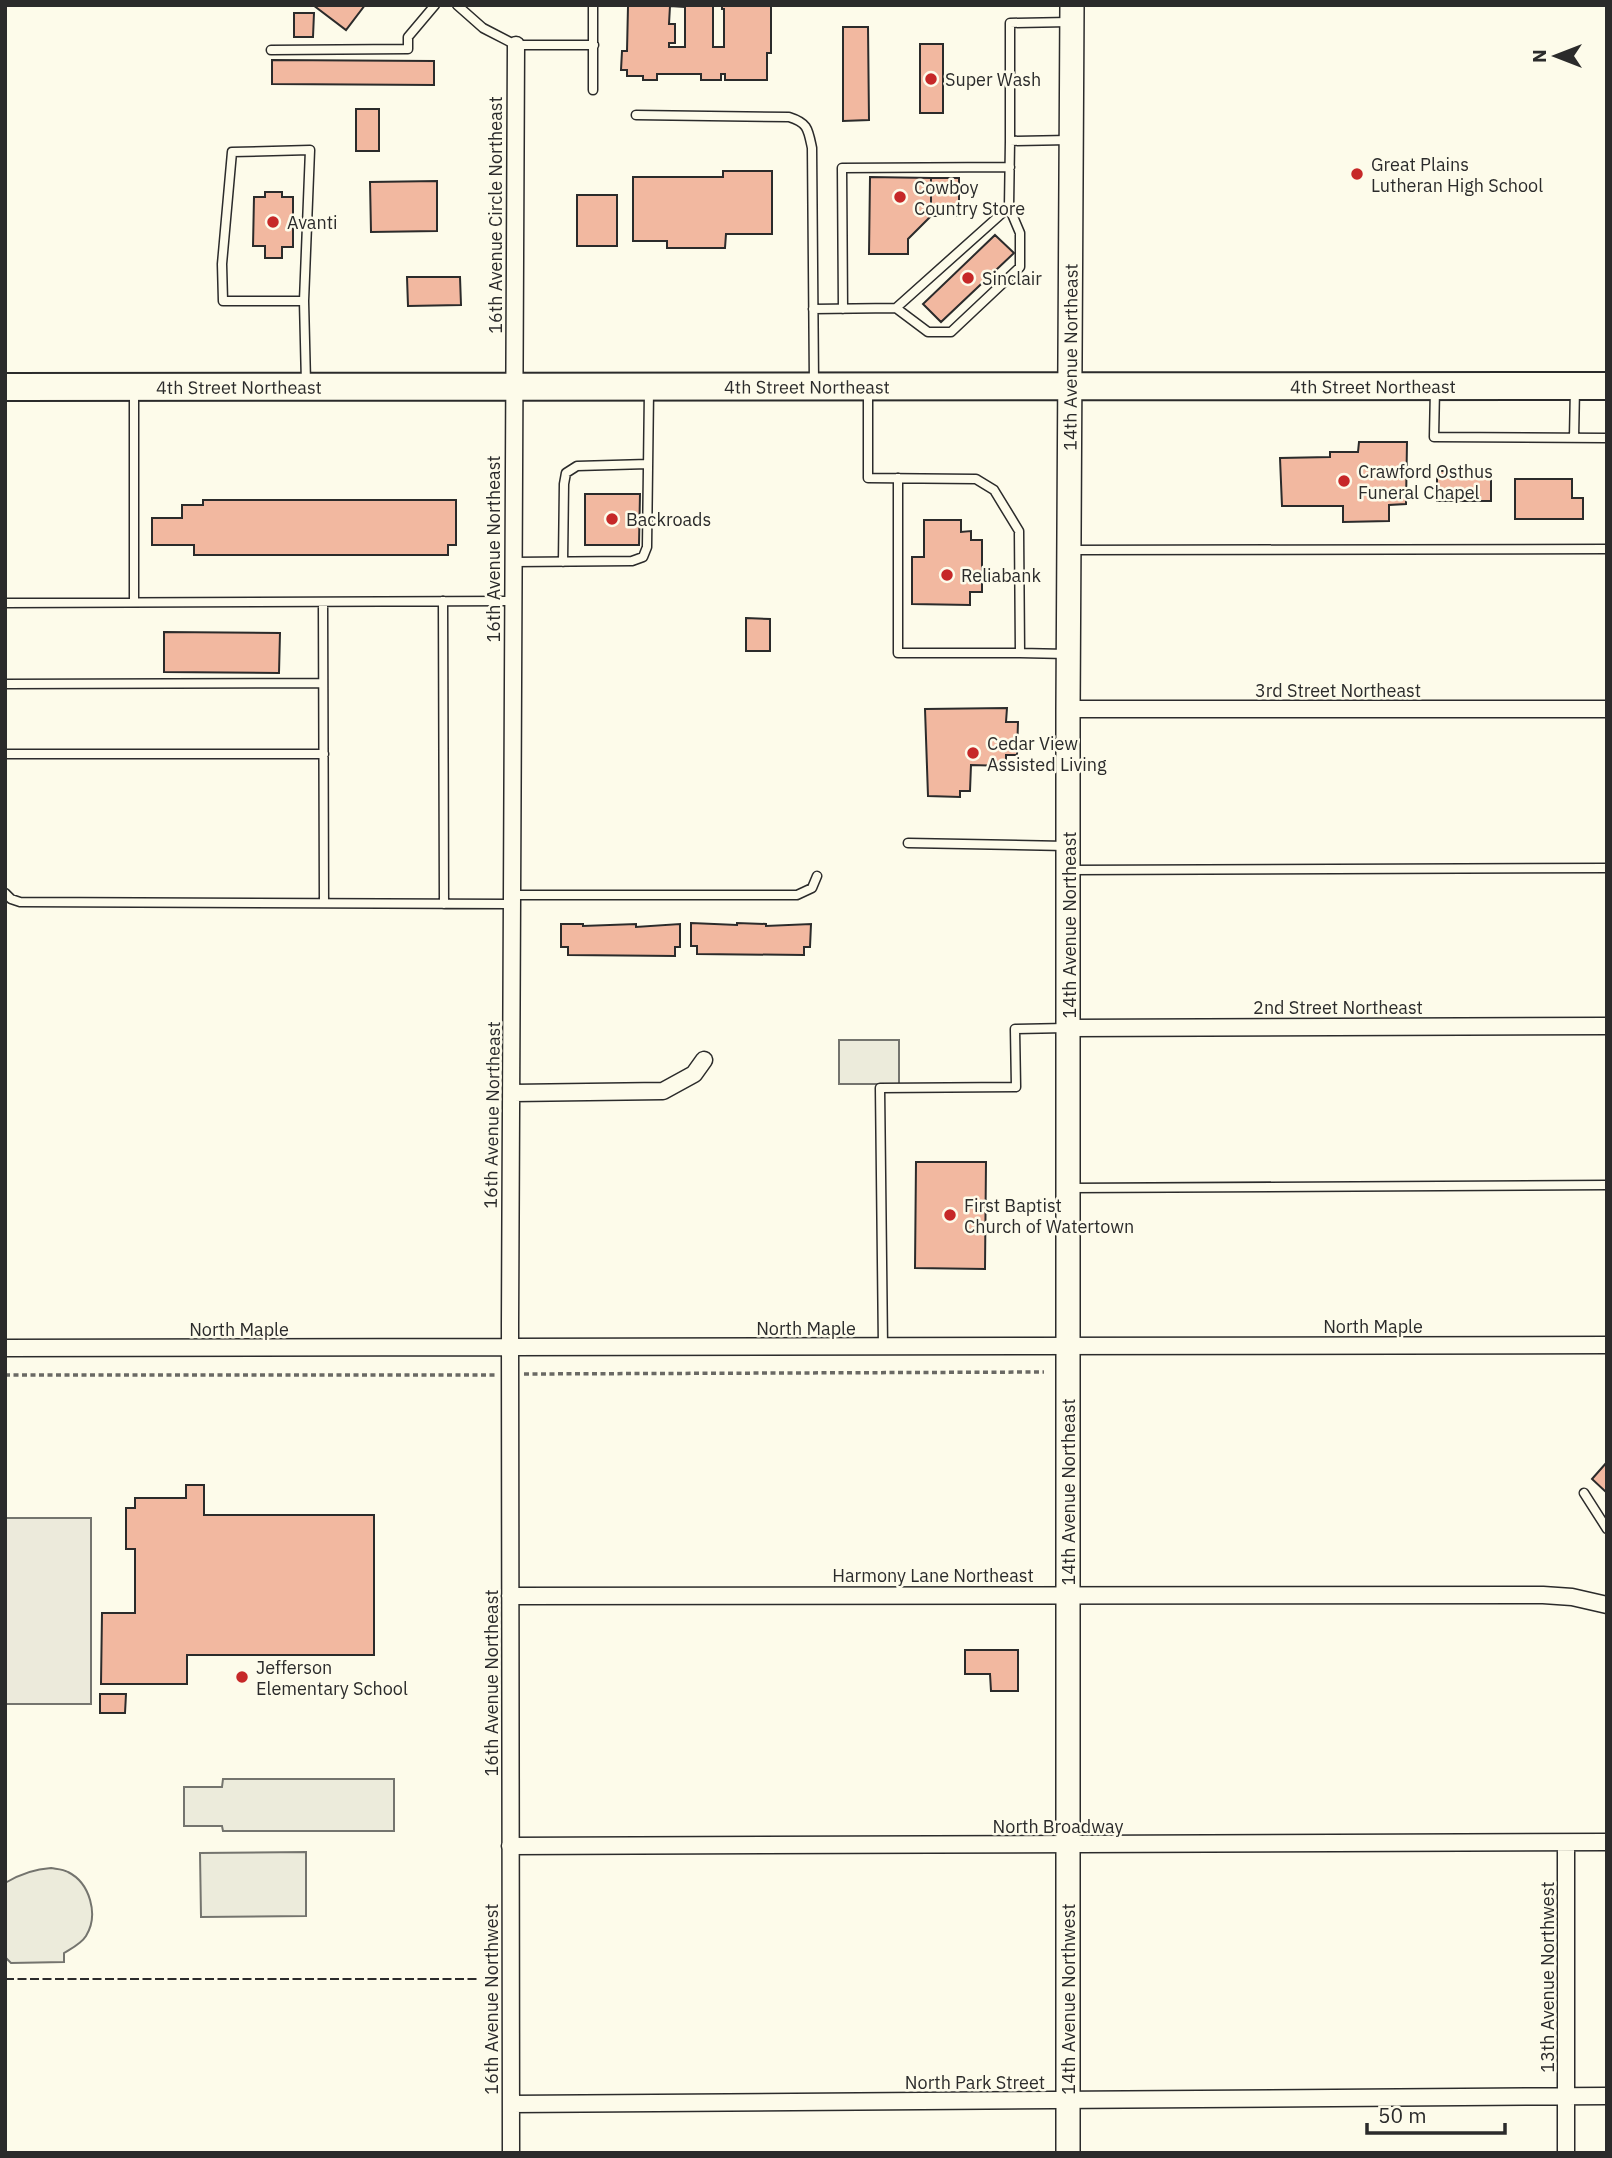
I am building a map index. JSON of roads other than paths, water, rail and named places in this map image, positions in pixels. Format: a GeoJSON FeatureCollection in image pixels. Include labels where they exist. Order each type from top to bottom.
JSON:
{"type":"FeatureCollection","features":[{"type":"Feature","properties":{"kind":"main road","name":"14th Avenue Northeast"},"geometry":{"type":"LineString","coordinates":[[1068,1845],[1068,709],[1072,14]]}},
{"type":"Feature","properties":{"kind":"main road","name":"4th Street Northeast"},"geometry":{"type":"LineString","coordinates":[[5,387],[1607,386]]}},
{"type":"Feature","properties":{"kind":"main road","name":"14th Avenue Northwest"},"geometry":{"type":"LineString","coordinates":[[1068,1845],[1068,2153]]}},
{"type":"Feature","properties":{"kind":"street","name":"16th Avenue Circle Northeast"},"geometry":{"type":"LineString","coordinates":[[513,385],[516,45]]}},
{"type":"Feature","properties":{"kind":"street","name":"16th Avenue Northeast"},"geometry":{"type":"LineString","coordinates":[[510,1846],[513,385]]}},
{"type":"Feature","properties":{"kind":"street","name":"3rd Street Northeast"},"geometry":{"type":"LineString","coordinates":[[1068,709],[1607,709]]}},
{"type":"Feature","properties":{"kind":"street","name":"2nd Street Northeast"},"geometry":{"type":"LineString","coordinates":[[1070,1028],[1607,1026]]}},
{"type":"Feature","properties":{"kind":"street"},"geometry":{"type":"LineString","coordinates":[[513,1093],[663,1091],[694,1074],[704,1060]]}},
{"type":"Feature","properties":{"kind":"street","name":"North Maple"},"geometry":{"type":"LineString","coordinates":[[5,1349],[1607,1345]]}},
{"type":"Feature","properties":{"kind":"street","name":"Harmony Lane Northeast"},"geometry":{"type":"LineString","coordinates":[[510,1596],[1544,1595],[1572,1597],[1607,1605]]}},
{"type":"Feature","properties":{"kind":"street","name":"North Broadway"},"geometry":{"type":"LineString","coordinates":[[510,1846],[1607,1842]]}},
{"type":"Feature","properties":{"kind":"street","name":"13th Avenue Northwest"},"geometry":{"type":"LineString","coordinates":[[1566,1844],[1566,2153]]}},
{"type":"Feature","properties":{"kind":"street","name":"16th Avenue Northwest"},"geometry":{"type":"LineString","coordinates":[[510,1846],[511,2153]]}},
{"type":"Feature","properties":{"kind":"street","name":"North Park Street"},"geometry":{"type":"LineString","coordinates":[[511,2104],[1607,2096]]}},
{"type":"Feature","properties":{"kind":"lane"},"geometry":{"type":"LineString","coordinates":[[271,50],[408,49],[408,37],[435,5]]}},
{"type":"Feature","properties":{"kind":"lane"},"geometry":{"type":"LineString","coordinates":[[457,5],[482,28],[516,45],[594,45]]}},
{"type":"Feature","properties":{"kind":"lane"},"geometry":{"type":"LineString","coordinates":[[593,5],[593,90]]}},
{"type":"Feature","properties":{"kind":"lane"},"geometry":{"type":"LineString","coordinates":[[813,309],[896,308],[928,332],[951,332],[1020,267],[1020,233],[1009,207],[1010,23],[1072,14]]}},
{"type":"Feature","properties":{"kind":"lane"},"geometry":{"type":"LineString","coordinates":[[636,115],[789,117],[802,121],[809,130],[812,148],[814,386]]}},
{"type":"Feature","properties":{"kind":"lane"},"geometry":{"type":"LineString","coordinates":[[1010,141],[1072,140]]}},
{"type":"Feature","properties":{"kind":"lane"},"geometry":{"type":"LineString","coordinates":[[304,301],[223,301],[222,264],[232,152],[310,150],[304,301],[306,386]]}},
{"type":"Feature","properties":{"kind":"lane"},"geometry":{"type":"LineString","coordinates":[[843,309],[842,168],[1010,167]]}},
{"type":"Feature","properties":{"kind":"lane"},"geometry":{"type":"LineString","coordinates":[[896,308],[1009,207]]}},
{"type":"Feature","properties":{"kind":"lane"},"geometry":{"type":"LineString","coordinates":[[134,386],[134,602]]}},
{"type":"Feature","properties":{"kind":"lane"},"geometry":{"type":"LineString","coordinates":[[513,562],[632,561],[643,557],[647,547],[649,386]]}},
{"type":"Feature","properties":{"kind":"lane"},"geometry":{"type":"LineString","coordinates":[[868,386],[868,478],[976,479],[994,490],[1019,531],[1020,653]]}},
{"type":"Feature","properties":{"kind":"lane"},"geometry":{"type":"LineString","coordinates":[[1435,386],[1434,437],[1607,438]]}},
{"type":"Feature","properties":{"kind":"lane"},"geometry":{"type":"LineString","coordinates":[[1574,438],[1575,386]]}},
{"type":"Feature","properties":{"kind":"lane"},"geometry":{"type":"LineString","coordinates":[[563,562],[566,473],[577,466],[648,464]]}},
{"type":"Feature","properties":{"kind":"lane"},"geometry":{"type":"LineString","coordinates":[[898,478],[898,653],[1069,654]]}},
{"type":"Feature","properties":{"kind":"lane"},"geometry":{"type":"LineString","coordinates":[[1069,550],[1607,549]]}},
{"type":"Feature","properties":{"kind":"lane"},"geometry":{"type":"LineString","coordinates":[[443,601],[444,904]]}},
{"type":"Feature","properties":{"kind":"lane"},"geometry":{"type":"LineString","coordinates":[[5,603],[513,601]]}},
{"type":"Feature","properties":{"kind":"lane"},"geometry":{"type":"LineString","coordinates":[[323,602],[324,904]]}},
{"type":"Feature","properties":{"kind":"lane"},"geometry":{"type":"LineString","coordinates":[[5,684],[323,683]]}},
{"type":"Feature","properties":{"kind":"lane"},"geometry":{"type":"LineString","coordinates":[[5,754],[324,754]]}},
{"type":"Feature","properties":{"kind":"lane"},"geometry":{"type":"LineString","coordinates":[[908,843],[1069,846]]}},
{"type":"Feature","properties":{"kind":"lane"},"geometry":{"type":"LineString","coordinates":[[1069,870],[1607,868]]}},
{"type":"Feature","properties":{"kind":"lane"},"geometry":{"type":"LineString","coordinates":[[5,893],[20,902],[444,904],[513,900],[797,895],[812,888],[817,876]]}},
{"type":"Feature","properties":{"kind":"lane"},"geometry":{"type":"LineString","coordinates":[[883,1347],[880,1088],[1016,1087],[1015,1029],[1070,1028]]}},
{"type":"Feature","properties":{"kind":"lane"},"geometry":{"type":"LineString","coordinates":[[1068,1188],[1607,1185]]}},
{"type":"Feature","properties":{"kind":"lane"},"geometry":{"type":"LineString","coordinates":[[1584,1493],[1607,1529]]}},
{"type":"Feature","properties":{"kind":"place","name":"Super Wash"},"geometry":{"type":"Point","coordinates":[931,79]}},
{"type":"Feature","properties":{"kind":"place","name":"Great Plains Lutheran High School"},"geometry":{"type":"Point","coordinates":[1357,174]}},
{"type":"Feature","properties":{"kind":"place","name":"Cowboy Country Store"},"geometry":{"type":"Point","coordinates":[900,197]}},
{"type":"Feature","properties":{"kind":"place","name":"Avanti"},"geometry":{"type":"Point","coordinates":[273,222]}},
{"type":"Feature","properties":{"kind":"place","name":"Sinclair"},"geometry":{"type":"Point","coordinates":[968,278]}},
{"type":"Feature","properties":{"kind":"place","name":"Crawford Osthus Funeral Chapel"},"geometry":{"type":"Point","coordinates":[1344,481]}},
{"type":"Feature","properties":{"kind":"place","name":"Backroads"},"geometry":{"type":"Point","coordinates":[612,519]}},
{"type":"Feature","properties":{"kind":"place","name":"Reliabank"},"geometry":{"type":"Point","coordinates":[947,575]}},
{"type":"Feature","properties":{"kind":"place","name":"Cedar View Assisted Living"},"geometry":{"type":"Point","coordinates":[973,753]}},
{"type":"Feature","properties":{"kind":"place","name":"First Baptist Church of Watertown"},"geometry":{"type":"Point","coordinates":[950,1215]}},
{"type":"Feature","properties":{"kind":"place","name":"Jefferson Elementary School"},"geometry":{"type":"Point","coordinates":[242,1677]}}]}
